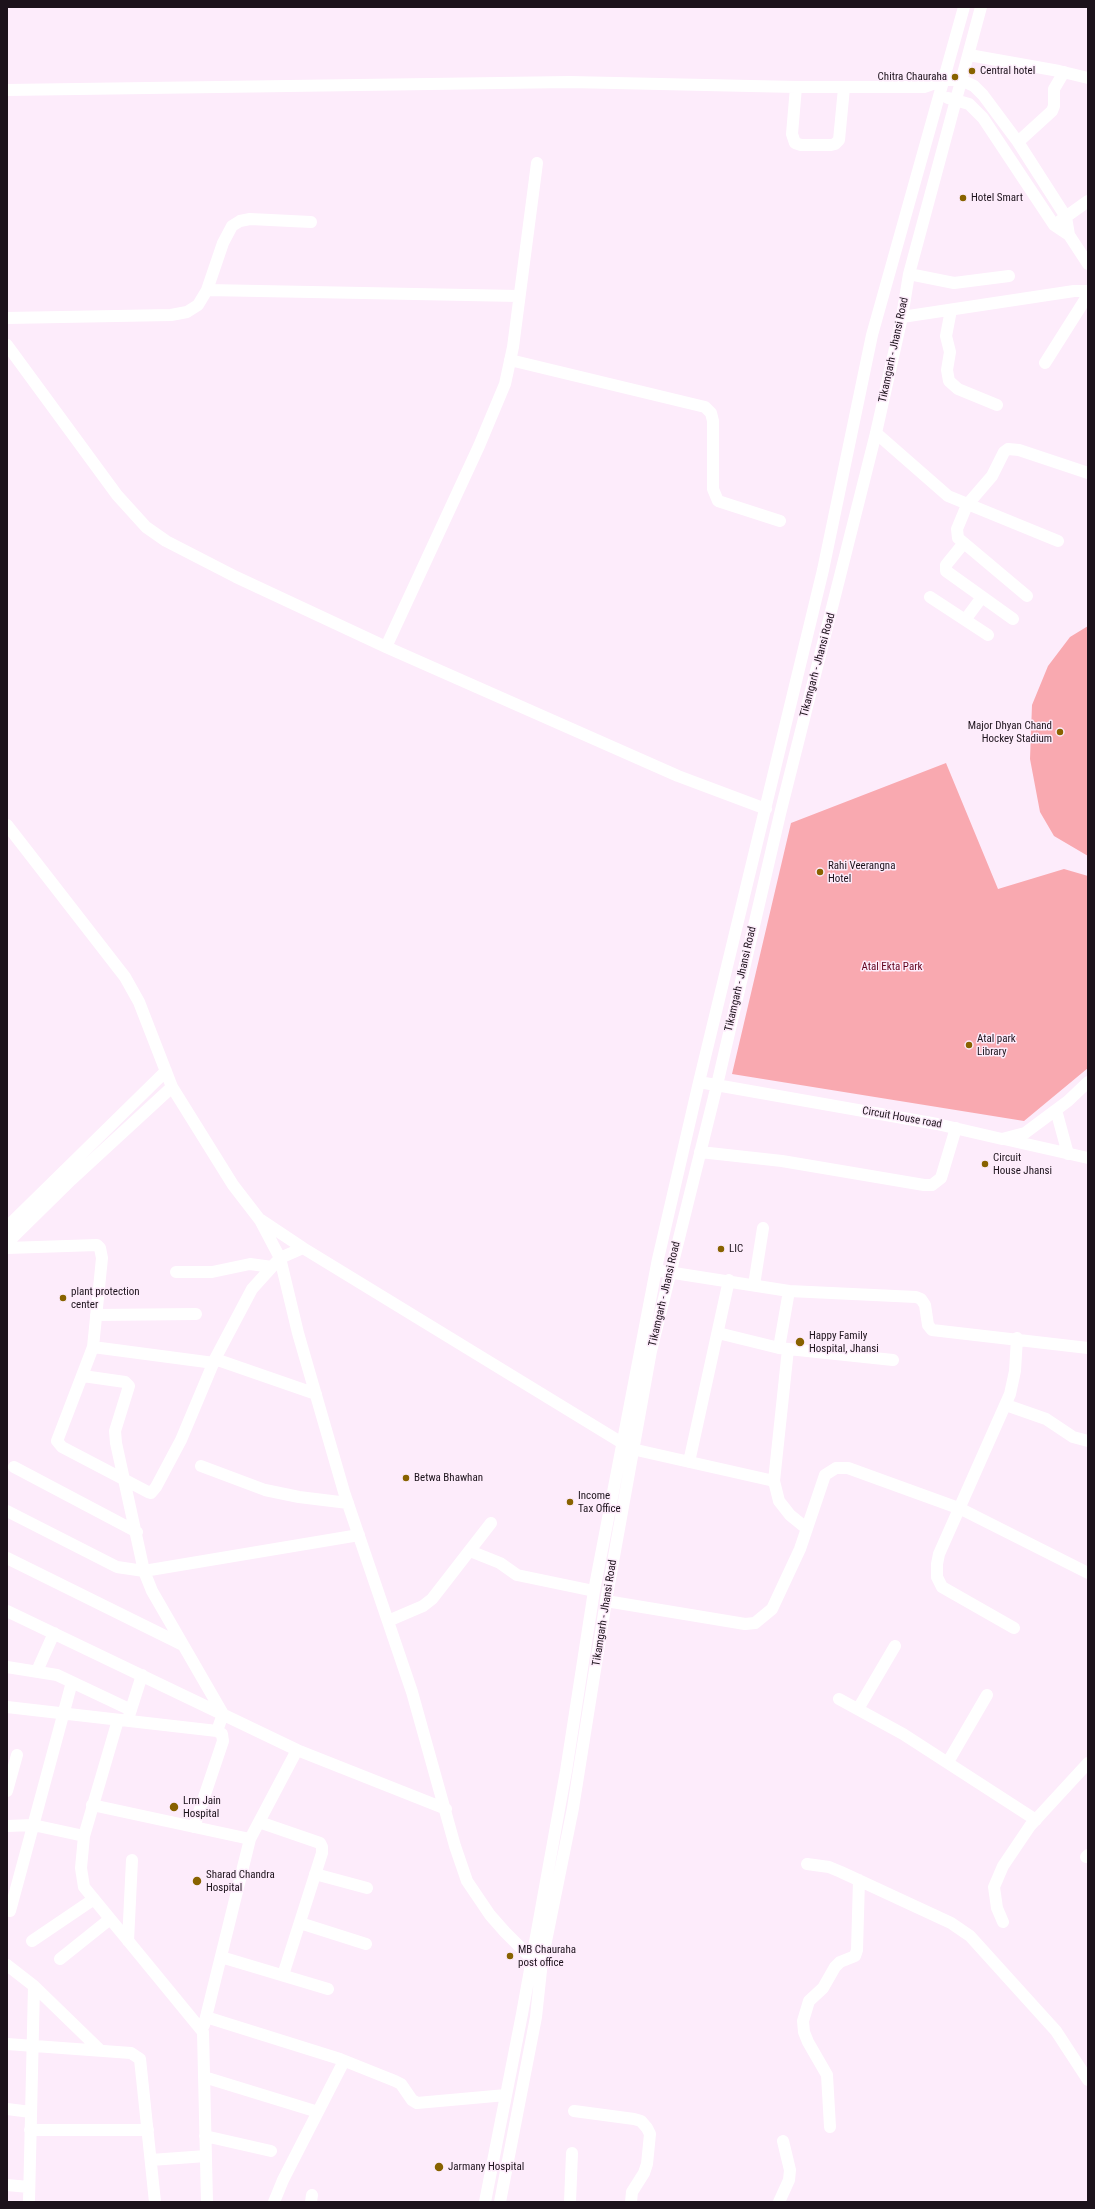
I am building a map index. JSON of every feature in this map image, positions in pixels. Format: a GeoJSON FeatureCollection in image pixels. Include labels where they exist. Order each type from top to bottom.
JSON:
{"type":"FeatureCollection","features":[{"type":"Feature","properties":{"kind":"street","name":"Tikamgarh - Jhansi Road"},"geometry":{"type":"LineString","coordinates":[[536,1959],[556,1819],[594,1590],[656,1271],[698,1082],[824,570],[872,335],[964,7]]}},
{"type":"Feature","properties":{"kind":"street","name":"Tikamgarh - Jhansi Road"},"geometry":{"type":"LineString","coordinates":[[536,1959],[570,1822],[632,1449],[651,1351],[717,1085],[752,926],[876,433],[902,317],[909,274],[981,7]]}},
{"type":"Feature","properties":{"kind":"street"},"geometry":{"type":"LineString","coordinates":[[969,55],[1064,72],[1088,78]]}},
{"type":"Feature","properties":{"kind":"street"},"geometry":{"type":"LineString","coordinates":[[1018,142],[1052,111],[1054,106],[1054,89],[1064,72]]}},
{"type":"Feature","properties":{"kind":"street"},"geometry":{"type":"LineString","coordinates":[[7,90],[570,82],[844,88],[924,87],[944,80],[961,80],[974,86],[983,95],[1018,142],[1066,217],[1069,235]]}},
{"type":"Feature","properties":{"kind":"street"},"geometry":{"type":"LineString","coordinates":[[796,87],[792,134],[795,143],[801,145],[836,144],[839,140],[844,88]]}},
{"type":"Feature","properties":{"kind":"street"},"geometry":{"type":"LineString","coordinates":[[924,87],[939,96],[956,99],[969,104],[983,118],[1054,225],[1069,235],[1088,264]]}},
{"type":"Feature","properties":{"kind":"street"},"geometry":{"type":"LineString","coordinates":[[386,646],[488,427],[505,384],[510,360],[537,163]]}},
{"type":"Feature","properties":{"kind":"street"},"geometry":{"type":"LineString","coordinates":[[1054,225],[1088,201]]}},
{"type":"Feature","properties":{"kind":"street"},"geometry":{"type":"LineString","coordinates":[[7,318],[187,312],[198,305],[207,290],[223,243],[232,226],[240,221],[250,219],[311,222]]}},
{"type":"Feature","properties":{"kind":"street"},"geometry":{"type":"LineString","coordinates":[[909,274],[954,283],[1009,276]]}},
{"type":"Feature","properties":{"kind":"street"},"geometry":{"type":"LineString","coordinates":[[207,290],[519,296]]}},
{"type":"Feature","properties":{"kind":"street"},"geometry":{"type":"LineString","coordinates":[[902,317],[1074,291],[1088,291]]}},
{"type":"Feature","properties":{"kind":"street"},"geometry":{"type":"LineString","coordinates":[[1045,363],[1088,295]]}},
{"type":"Feature","properties":{"kind":"street"},"geometry":{"type":"LineString","coordinates":[[951,310],[946,336],[950,352],[947,370],[948,381],[958,389],[997,405]]}},
{"type":"Feature","properties":{"kind":"street"},"geometry":{"type":"LineString","coordinates":[[7,345],[117,495],[146,527],[166,541],[236,577],[386,646],[678,776],[766,809]]}},
{"type":"Feature","properties":{"kind":"street"},"geometry":{"type":"LineString","coordinates":[[510,360],[705,407],[711,413],[713,421],[713,489],[718,501],[780,521]]}},
{"type":"Feature","properties":{"kind":"street"},"geometry":{"type":"LineString","coordinates":[[876,433],[937,488],[967,505],[1006,519],[1058,541]]}},
{"type":"Feature","properties":{"kind":"street"},"geometry":{"type":"LineString","coordinates":[[1027,596],[963,544],[958,538],[957,529],[967,505],[992,476],[1004,452],[1008,449],[1019,450],[1088,473]]}},
{"type":"Feature","properties":{"kind":"street"},"geometry":{"type":"LineString","coordinates":[[963,544],[946,565],[946,571],[1013,619]]}},
{"type":"Feature","properties":{"kind":"street"},"geometry":{"type":"LineString","coordinates":[[930,597],[988,635]]}},
{"type":"Feature","properties":{"kind":"street"},"geometry":{"type":"LineString","coordinates":[[965,620],[982,597]]}},
{"type":"Feature","properties":{"kind":"street"},"geometry":{"type":"LineString","coordinates":[[785,724],[802,728]]}},
{"type":"Feature","properties":{"kind":"street"},"geometry":{"type":"LineString","coordinates":[[7,825],[124,978],[139,1002],[172,1086],[233,1185],[260,1220],[280,1258],[298,1333],[348,1503],[412,1692],[446,1808],[455,1846],[467,1881],[490,1915],[536,1959],[536,2017],[500,2202]]}},
{"type":"Feature","properties":{"kind":"street"},"geometry":{"type":"LineString","coordinates":[[7,1227],[166,1071]]}},
{"type":"Feature","properties":{"kind":"street","name":"Circuit House road"},"geometry":{"type":"LineString","coordinates":[[698,1082],[956,1128],[1002,1139],[1025,1133],[1056,1110],[1088,1082]]}},
{"type":"Feature","properties":{"kind":"street"},"geometry":{"type":"LineString","coordinates":[[7,1243],[172,1086]]}},
{"type":"Feature","properties":{"kind":"street"},"geometry":{"type":"LineString","coordinates":[[1056,1110],[1068,1154]]}},
{"type":"Feature","properties":{"kind":"street"},"geometry":{"type":"LineString","coordinates":[[700,1152],[782,1161],[924,1185],[932,1184],[941,1178],[956,1128]]}},
{"type":"Feature","properties":{"kind":"street"},"geometry":{"type":"LineString","coordinates":[[1002,1139],[1088,1158]]}},
{"type":"Feature","properties":{"kind":"street"},"geometry":{"type":"LineString","coordinates":[[260,1220],[303,1248],[632,1449],[774,1481]]}},
{"type":"Feature","properties":{"kind":"street"},"geometry":{"type":"LineString","coordinates":[[754,1285],[763,1228]]}},
{"type":"Feature","properties":{"kind":"street"},"geometry":{"type":"LineString","coordinates":[[7,1248],[97,1246],[100,1248],[102,1258],[93,1347],[83,1376],[58,1436],[59,1445],[148,1492],[154,1491],[188,1426],[214,1361],[252,1289],[280,1258],[303,1248]]}},
{"type":"Feature","properties":{"kind":"street"},"geometry":{"type":"LineString","coordinates":[[176,1272],[219,1271],[250,1264],[272,1267]]}},
{"type":"Feature","properties":{"kind":"street"},"geometry":{"type":"LineString","coordinates":[[656,1271],[729,1280],[789,1291],[916,1297],[921,1299],[925,1305],[928,1325],[932,1330],[1017,1338],[1088,1348]]}},
{"type":"Feature","properties":{"kind":"street"},"geometry":{"type":"LineString","coordinates":[[689,1462],[729,1280]]}},
{"type":"Feature","properties":{"kind":"street"},"geometry":{"type":"LineString","coordinates":[[789,1291],[783,1349],[774,1481],[779,1501],[790,1515],[806,1528]]}},
{"type":"Feature","properties":{"kind":"street"},"geometry":{"type":"LineString","coordinates":[[96,1314],[196,1314]]}},
{"type":"Feature","properties":{"kind":"street"},"geometry":{"type":"LineString","coordinates":[[718,1333],[783,1349],[893,1360]]}},
{"type":"Feature","properties":{"kind":"street"},"geometry":{"type":"LineString","coordinates":[[1014,1628],[942,1587],[937,1577],[937,1564],[943,1546],[961,1509],[1006,1405],[1014,1380],[1017,1338]]}},
{"type":"Feature","properties":{"kind":"street"},"geometry":{"type":"LineString","coordinates":[[93,1347],[214,1361],[316,1394]]}},
{"type":"Feature","properties":{"kind":"street"},"geometry":{"type":"LineString","coordinates":[[83,1376],[124,1382],[129,1386],[115,1431],[144,1571],[152,1591],[222,1714],[217,1732]]}},
{"type":"Feature","properties":{"kind":"street"},"geometry":{"type":"LineString","coordinates":[[1006,1405],[1046,1419],[1073,1437],[1088,1441]]}},
{"type":"Feature","properties":{"kind":"street"},"geometry":{"type":"LineString","coordinates":[[201,1466],[265,1490],[299,1498],[348,1503]]}},
{"type":"Feature","properties":{"kind":"street"},"geometry":{"type":"LineString","coordinates":[[14,1467],[137,1532]]}},
{"type":"Feature","properties":{"kind":"street"},"geometry":{"type":"LineString","coordinates":[[606,1601],[746,1624],[755,1622],[772,1609],[800,1549],[825,1475],[836,1468],[848,1468],[961,1509],[1088,1573]]}},
{"type":"Feature","properties":{"kind":"street"},"geometry":{"type":"LineString","coordinates":[[7,1511],[116,1567],[144,1571],[358,1535]]}},
{"type":"Feature","properties":{"kind":"street"},"geometry":{"type":"LineString","coordinates":[[388,1621],[423,1606],[432,1599],[491,1523]]}},
{"type":"Feature","properties":{"kind":"street"},"geometry":{"type":"LineString","coordinates":[[470,1551],[500,1563],[517,1575],[594,1590]]}},
{"type":"Feature","properties":{"kind":"street"},"geometry":{"type":"LineString","coordinates":[[7,1558],[183,1645]]}},
{"type":"Feature","properties":{"kind":"street"},"geometry":{"type":"LineString","coordinates":[[7,1611],[297,1750],[446,1808]]}},
{"type":"Feature","properties":{"kind":"street"},"geometry":{"type":"LineString","coordinates":[[588,1625],[602,1626]]}},
{"type":"Feature","properties":{"kind":"street"},"geometry":{"type":"LineString","coordinates":[[37,1671],[54,1633]]}},
{"type":"Feature","properties":{"kind":"street"},"geometry":{"type":"LineString","coordinates":[[858,1709],[895,1646]]}},
{"type":"Feature","properties":{"kind":"street"},"geometry":{"type":"LineString","coordinates":[[7,1667],[57,1675],[72,1682],[126,1717]]}},
{"type":"Feature","properties":{"kind":"street"},"geometry":{"type":"LineString","coordinates":[[142,1676],[92,1805],[84,1836],[81,1868],[84,1887],[203,2032]]}},
{"type":"Feature","properties":{"kind":"street"},"geometry":{"type":"LineString","coordinates":[[10,1911],[72,1682]]}},
{"type":"Feature","properties":{"kind":"street"},"geometry":{"type":"LineString","coordinates":[[948,1762],[987,1695]]}},
{"type":"Feature","properties":{"kind":"street"},"geometry":{"type":"LineString","coordinates":[[838,1699],[858,1709],[948,1762],[1036,1820]]}},
{"type":"Feature","properties":{"kind":"street"},"geometry":{"type":"LineString","coordinates":[[7,1707],[63,1713],[126,1717],[222,1734],[223,1741],[194,1827]]}},
{"type":"Feature","properties":{"kind":"street"},"geometry":{"type":"LineString","coordinates":[[207,2202],[203,2032],[250,1839],[297,1750]]}},
{"type":"Feature","properties":{"kind":"street"},"geometry":{"type":"LineString","coordinates":[[7,1791],[17,1755]]}},
{"type":"Feature","properties":{"kind":"street"},"geometry":{"type":"LineString","coordinates":[[1003,1922],[997,1908],[994,1887],[1003,1866],[1036,1820],[1088,1763]]}},
{"type":"Feature","properties":{"kind":"street"},"geometry":{"type":"LineString","coordinates":[[92,1805],[250,1839]]}},
{"type":"Feature","properties":{"kind":"street"},"geometry":{"type":"LineString","coordinates":[[556,1819],[570,1822]]}},
{"type":"Feature","properties":{"kind":"street"},"geometry":{"type":"LineString","coordinates":[[259,1822],[320,1843],[322,1853],[283,1975]]}},
{"type":"Feature","properties":{"kind":"street"},"geometry":{"type":"LineString","coordinates":[[7,1826],[33,1825],[84,1836]]}},
{"type":"Feature","properties":{"kind":"street"},"geometry":{"type":"LineString","coordinates":[[128,1941],[132,1860]]}},
{"type":"Feature","properties":{"kind":"street"},"geometry":{"type":"LineString","coordinates":[[807,1864],[829,1867],[951,1923],[970,1936],[1056,2031],[1088,2080]]}},
{"type":"Feature","properties":{"kind":"street"},"geometry":{"type":"LineString","coordinates":[[315,1874],[367,1888]]}},
{"type":"Feature","properties":{"kind":"street"},"geometry":{"type":"LineString","coordinates":[[830,2127],[827,2075],[808,2042],[804,2032],[803,2021],[809,2002],[823,1988],[840,1962],[854,1956],[857,1950],[858,1880]]}},
{"type":"Feature","properties":{"kind":"street"},"geometry":{"type":"LineString","coordinates":[[32,1941],[94,1899]]}},
{"type":"Feature","properties":{"kind":"street"},"geometry":{"type":"LineString","coordinates":[[60,1959],[110,1919]]}},
{"type":"Feature","properties":{"kind":"street"},"geometry":{"type":"LineString","coordinates":[[300,1923],[366,1944]]}},
{"type":"Feature","properties":{"kind":"street"},"geometry":{"type":"LineString","coordinates":[[221,1957],[328,1988]]}},
{"type":"Feature","properties":{"kind":"street"},"geometry":{"type":"LineString","coordinates":[[485,2202],[506,2095],[536,1959]]}},
{"type":"Feature","properties":{"kind":"street"},"geometry":{"type":"LineString","coordinates":[[7,1965],[34,1986],[101,2051]]}},
{"type":"Feature","properties":{"kind":"street"},"geometry":{"type":"LineString","coordinates":[[29,2202],[34,1986]]}},
{"type":"Feature","properties":{"kind":"street"},"geometry":{"type":"LineString","coordinates":[[206,2017],[344,2060],[401,2084],[412,2100],[417,2103],[506,2095]]}},
{"type":"Feature","properties":{"kind":"street"},"geometry":{"type":"LineString","coordinates":[[7,2044],[131,2053],[140,2059],[155,2202]]}},
{"type":"Feature","properties":{"kind":"street"},"geometry":{"type":"LineString","coordinates":[[274,2202],[344,2060]]}},
{"type":"Feature","properties":{"kind":"street"},"geometry":{"type":"LineString","coordinates":[[204,2076],[318,2112]]}},
{"type":"Feature","properties":{"kind":"street"},"geometry":{"type":"LineString","coordinates":[[7,2109],[31,2112]]}},
{"type":"Feature","properties":{"kind":"street"},"geometry":{"type":"LineString","coordinates":[[574,2110],[634,2119],[641,2121],[647,2128],[650,2134],[647,2164],[644,2173],[632,2192],[631,2202]]}},
{"type":"Feature","properties":{"kind":"street"},"geometry":{"type":"LineString","coordinates":[[30,2130],[148,2130]]}},
{"type":"Feature","properties":{"kind":"street"},"geometry":{"type":"LineString","coordinates":[[205,2136],[271,2151]]}},
{"type":"Feature","properties":{"kind":"street"},"geometry":{"type":"LineString","coordinates":[[779,2202],[789,2180],[790,2170],[783,2140]]}},
{"type":"Feature","properties":{"kind":"street"},"geometry":{"type":"LineString","coordinates":[[570,2202],[572,2153]]}},
{"type":"Feature","properties":{"kind":"street"},"geometry":{"type":"LineString","coordinates":[[151,2160],[206,2156]]}},
{"type":"Feature","properties":{"kind":"street"},"geometry":{"type":"LineString","coordinates":[[7,2185],[29,2187]]}},
{"type":"Feature","properties":{"kind":"green space","name":"Major Dhyan Chand Hockey Stadium"},"geometry":{"type":"Polygon","coordinates":[[[1088,626],[1088,856],[1054,836],[1040,812],[1030,759],[1032,705],[1048,666],[1070,637],[1088,626]]]}},
{"type":"Feature","properties":{"kind":"green space","name":"Atal Ekta Park"},"geometry":{"type":"Polygon","coordinates":[[[946,763],[998,889],[1064,869],[1088,876],[1088,1068],[1024,1121],[732,1074],[791,823],[946,763]]]}},
{"type":"Feature","properties":{"kind":"place","name":"Central hotel"},"geometry":{"type":"Point","coordinates":[972,71]}},
{"type":"Feature","properties":{"kind":"place","name":"Chitra Chauraha"},"geometry":{"type":"Point","coordinates":[955,77]}},
{"type":"Feature","properties":{"kind":"place","name":"Hotel Smart"},"geometry":{"type":"Point","coordinates":[963,198]}},
{"type":"Feature","properties":{"kind":"place","name":"Major Dhyan Chand Hockey Stadium"},"geometry":{"type":"Point","coordinates":[1060,732]}},
{"type":"Feature","properties":{"kind":"place","name":"Rahi Veerangna Hotel"},"geometry":{"type":"Point","coordinates":[820,872]}},
{"type":"Feature","properties":{"kind":"place","name":"Atal park Library"},"geometry":{"type":"Point","coordinates":[969,1045]}},
{"type":"Feature","properties":{"kind":"place","name":"Circuit House Jhansi"},"geometry":{"type":"Point","coordinates":[985,1164]}},
{"type":"Feature","properties":{"kind":"place","name":"LIC"},"geometry":{"type":"Point","coordinates":[721,1249]}},
{"type":"Feature","properties":{"kind":"place","name":"plant protection center"},"geometry":{"type":"Point","coordinates":[63,1298]}},
{"type":"Feature","properties":{"kind":"place","name":"Happy Family Hospital, Jhansi"},"geometry":{"type":"Point","coordinates":[800,1342]}},
{"type":"Feature","properties":{"kind":"place","name":"Betwa Bhawhan"},"geometry":{"type":"Point","coordinates":[406,1478]}},
{"type":"Feature","properties":{"kind":"place","name":"Income Tax Office"},"geometry":{"type":"Point","coordinates":[570,1502]}},
{"type":"Feature","properties":{"kind":"place","name":"Lrm Jain Hospital"},"geometry":{"type":"Point","coordinates":[174,1807]}},
{"type":"Feature","properties":{"kind":"place","name":"Sharad Chandra Hospital"},"geometry":{"type":"Point","coordinates":[197,1881]}},
{"type":"Feature","properties":{"kind":"place","name":"MB Chauraha post office"},"geometry":{"type":"Point","coordinates":[510,1956]}},
{"type":"Feature","properties":{"kind":"place","name":"Jarmany Hospital"},"geometry":{"type":"Point","coordinates":[439,2167]}}]}
